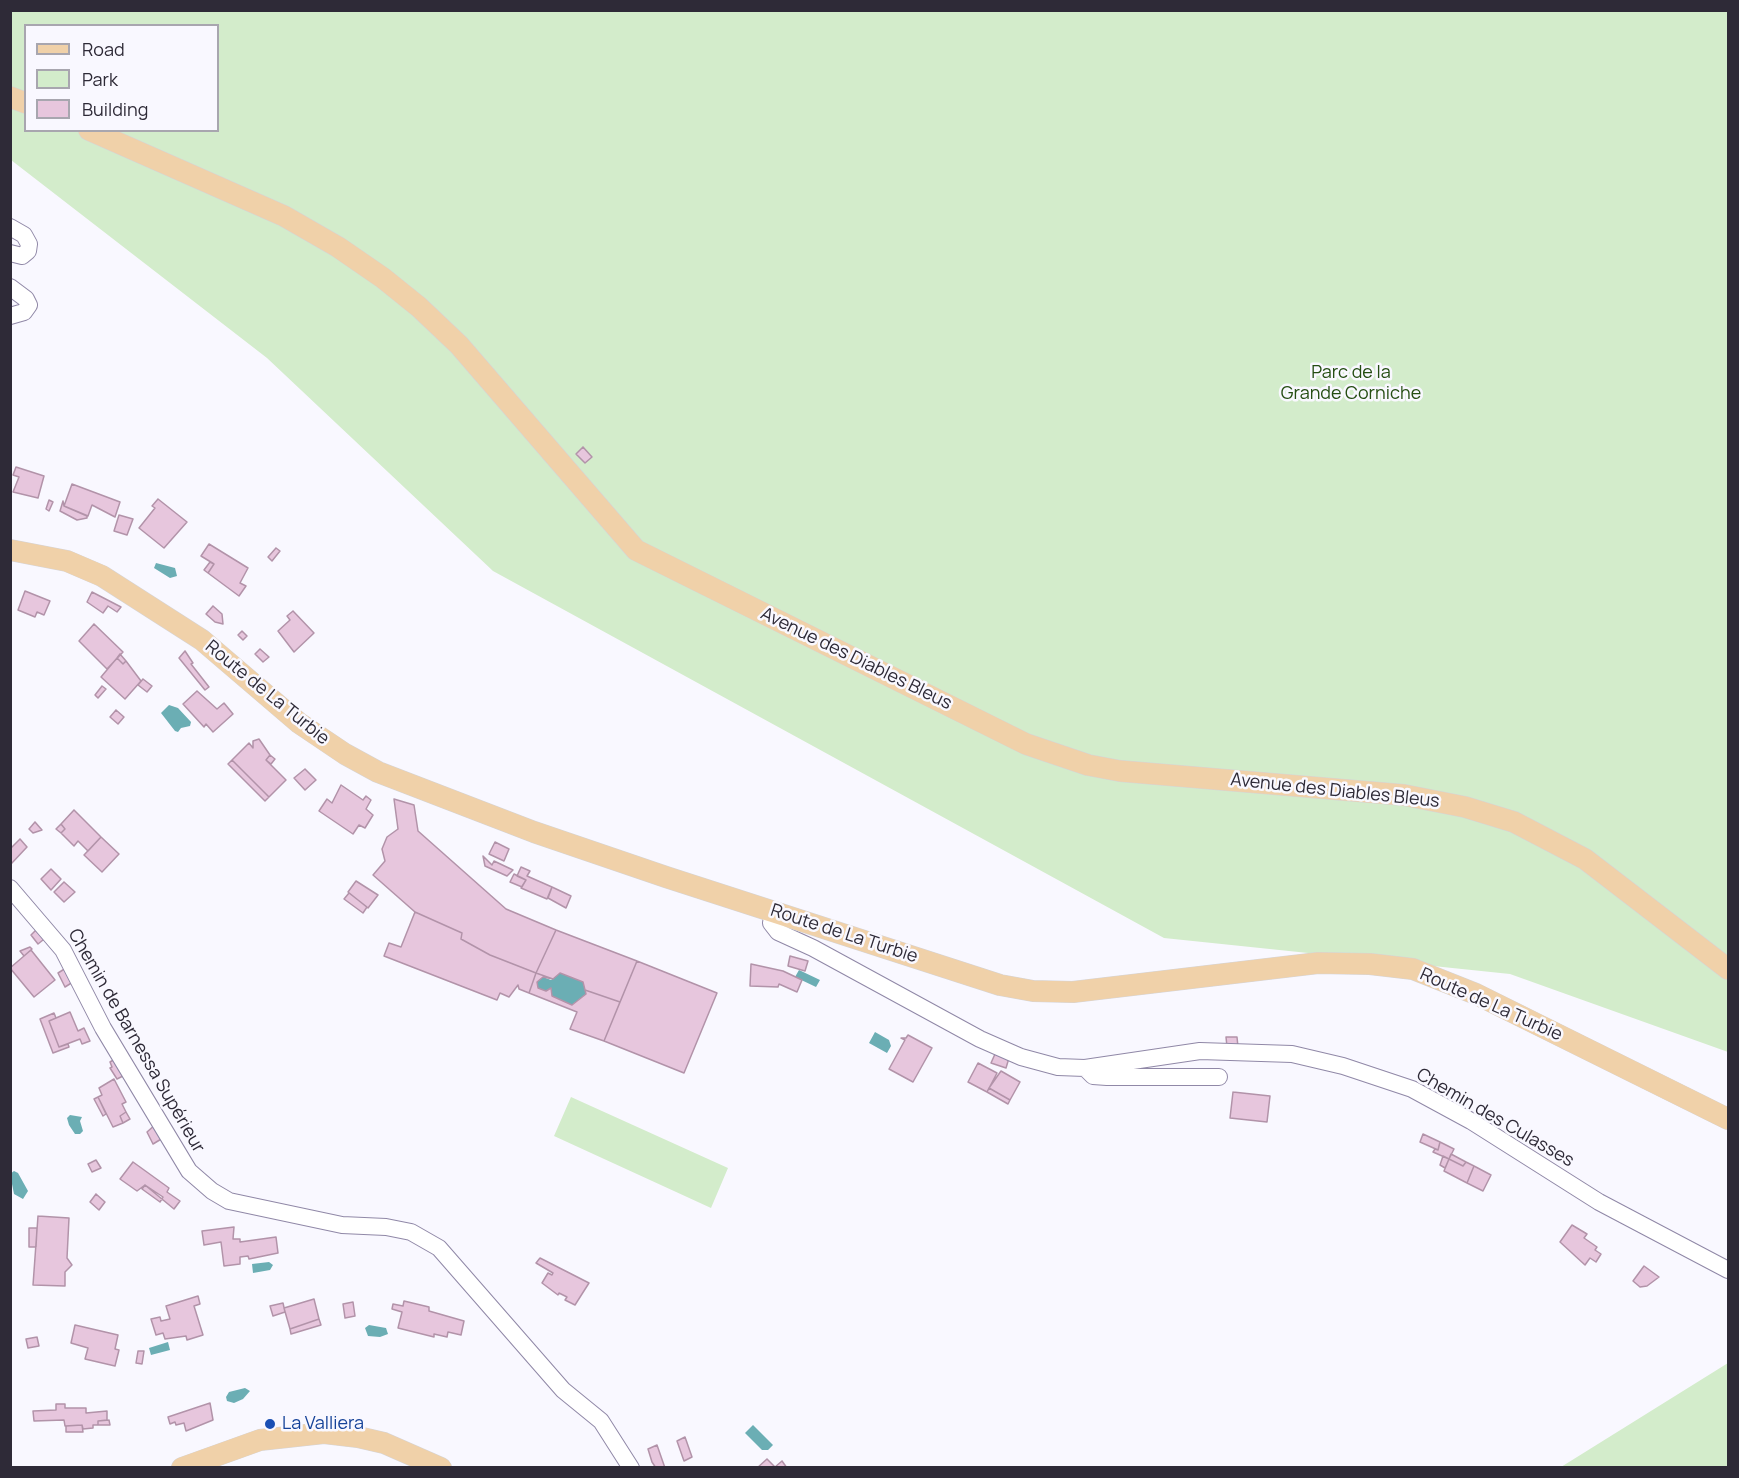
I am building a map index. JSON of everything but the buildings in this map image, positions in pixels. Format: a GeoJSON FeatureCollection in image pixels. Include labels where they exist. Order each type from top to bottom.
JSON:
{"type":"FeatureCollection","features":[{"type":"Feature","properties":{"kind":"main road","name":"Avenue des Diables Bleus"},"geometry":{"type":"LineString","coordinates":[[94,132],[284,216],[338,247],[383,278],[420,308],[459,345],[636,550],[1026,744],[1088,765],[1120,771],[1404,795],[1465,807],[1514,822],[1585,859],[1728,969]]}},
{"type":"Feature","properties":{"kind":"main road","name":"Route de La Turbie"},"geometry":{"type":"LineString","coordinates":[[10,550],[67,561],[111,582],[202,640],[299,723],[378,772],[545,836],[1000,986],[1033,991],[1073,992],[1318,963],[1370,964],[1413,969],[1476,994],[1728,1119]]}},
{"type":"Feature","properties":{"kind":"main road"},"geometry":{"type":"LineString","coordinates":[[182,1467],[260,1440],[324,1433],[384,1443],[441,1467]]}},
{"type":"Feature","properties":{"kind":"street"},"geometry":{"type":"LineString","coordinates":[[10,227],[24,235],[29,244],[28,251],[22,256],[10,253]]}},
{"type":"Feature","properties":{"kind":"street"},"geometry":{"type":"LineString","coordinates":[[10,287],[26,299],[29,305],[24,312],[10,316]]}},
{"type":"Feature","properties":{"kind":"street","name":"Chemin de Barnessa Supérieur"},"geometry":{"type":"LineString","coordinates":[[10,888],[63,950],[103,1028],[189,1170],[229,1201],[342,1225],[386,1227],[411,1232],[438,1248],[563,1390],[601,1421],[631,1467]]}},
{"type":"Feature","properties":{"kind":"street","name":"Chemin des Culasses"},"geometry":{"type":"LineString","coordinates":[[772,911],[771,923],[778,932],[813,948],[980,1039],[1030,1059],[1058,1067],[1085,1068],[1200,1051],[1292,1054],[1343,1066],[1412,1089],[1471,1121],[1599,1202],[1728,1270]]}},
{"type":"Feature","properties":{"kind":"street"},"geometry":{"type":"LineString","coordinates":[[1085,1068],[1093,1076],[1107,1077],[1219,1077]]}},
{"type":"Feature","properties":{"kind":"green space","name":"Parc de la Grande Corniche"},"geometry":{"type":"Polygon","coordinates":[[[10,11],[1728,11],[1728,1052],[1510,974],[1164,938],[493,571],[267,358],[11,160],[10,11]]]}},
{"type":"Feature","properties":{"kind":"green space"},"geometry":{"type":"Polygon","coordinates":[[[571,1097],[728,1168],[711,1208],[554,1136],[571,1097]]]}},
{"type":"Feature","properties":{"kind":"green space"},"geometry":{"type":"Polygon","coordinates":[[[1728,1363],[1728,1467],[1561,1467],[1728,1363]]]}},
{"type":"Feature","properties":{"kind":"water"},"geometry":{"type":"Polygon","coordinates":[[[156,563],[175,568],[177,576],[170,578],[154,568],[156,563]]]}},
{"type":"Feature","properties":{"kind":"water"},"geometry":{"type":"Polygon","coordinates":[[[169,705],[178,708],[191,722],[190,726],[181,728],[178,732],[175,731],[161,713],[169,705]]]}},
{"type":"Feature","properties":{"kind":"water"},"geometry":{"type":"Polygon","coordinates":[[[799,970],[820,980],[816,987],[795,977],[799,970]]]}},
{"type":"Feature","properties":{"kind":"water"},"geometry":{"type":"Polygon","coordinates":[[[560,973],[583,982],[586,994],[572,1005],[552,996],[551,988],[546,991],[538,988],[537,982],[543,977],[551,980],[560,973]]]}},
{"type":"Feature","properties":{"kind":"water"},"geometry":{"type":"Polygon","coordinates":[[[875,1032],[889,1040],[891,1046],[887,1053],[869,1043],[875,1032]]]}},
{"type":"Feature","properties":{"kind":"water"},"geometry":{"type":"Polygon","coordinates":[[[70,1115],[82,1117],[80,1121],[83,1131],[80,1134],[75,1134],[69,1125],[67,1118],[70,1115]]]}},
{"type":"Feature","properties":{"kind":"water"},"geometry":{"type":"Polygon","coordinates":[[[14,1171],[18,1173],[28,1191],[23,1199],[14,1194],[10,1174],[14,1171]]]}},
{"type":"Feature","properties":{"kind":"water"},"geometry":{"type":"Polygon","coordinates":[[[269,1262],[273,1265],[270,1270],[253,1273],[252,1264],[269,1262]]]}},
{"type":"Feature","properties":{"kind":"water"},"geometry":{"type":"Polygon","coordinates":[[[369,1325],[386,1328],[388,1334],[380,1337],[368,1336],[365,1328],[369,1325]]]}},
{"type":"Feature","properties":{"kind":"water"},"geometry":{"type":"Polygon","coordinates":[[[168,1342],[170,1350],[151,1355],[149,1348],[168,1342]]]}},
{"type":"Feature","properties":{"kind":"water"},"geometry":{"type":"Polygon","coordinates":[[[245,1388],[250,1391],[243,1399],[234,1403],[227,1401],[226,1397],[229,1392],[245,1388]]]}},
{"type":"Feature","properties":{"kind":"water"},"geometry":{"type":"Polygon","coordinates":[[[753,1425],[773,1445],[768,1450],[762,1450],[745,1433],[753,1425]]]}},
{"type":"Feature","properties":{"kind":"place","name":"La Valliera"},"geometry":{"type":"Point","coordinates":[270,1424]}}]}
